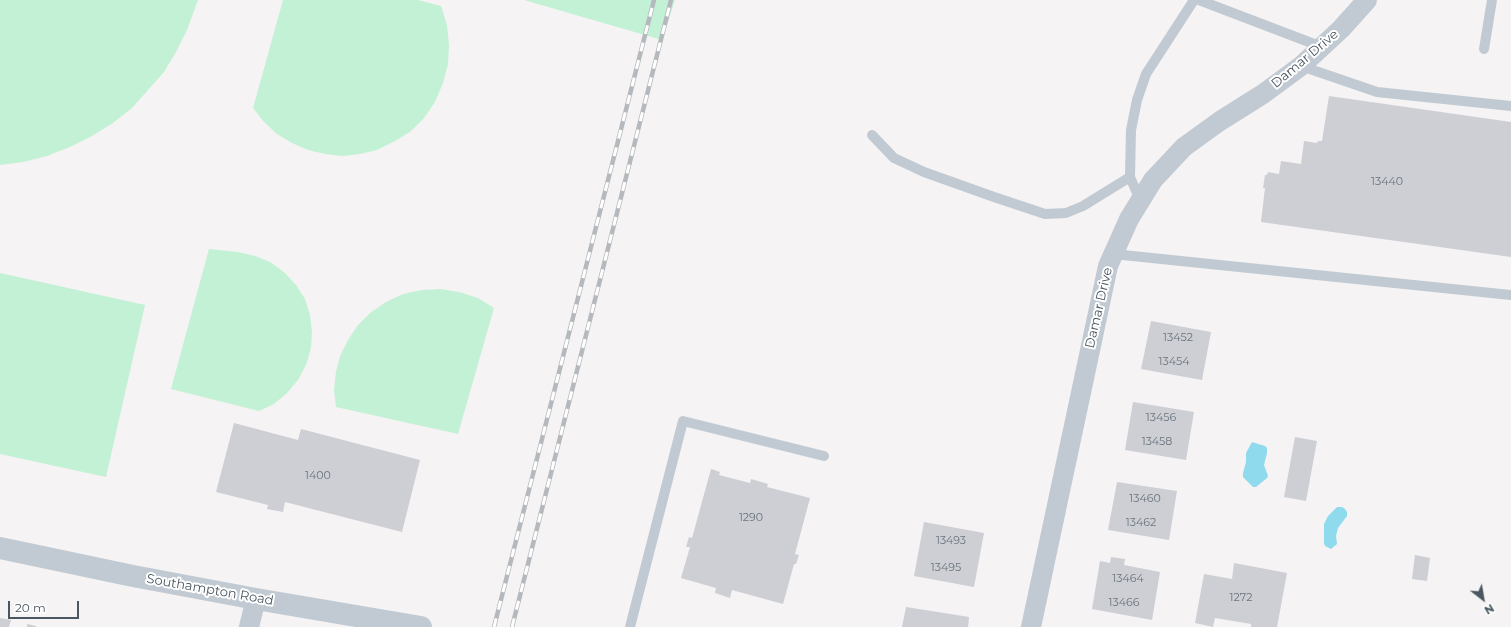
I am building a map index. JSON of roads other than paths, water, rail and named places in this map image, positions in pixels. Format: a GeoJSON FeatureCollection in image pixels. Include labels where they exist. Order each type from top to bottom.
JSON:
{"type":"FeatureCollection","features":[{"type":"Feature","properties":{"kind":"street","name":"Damar Drive"},"geometry":{"type":"LineString","coordinates":[[1031,627],[1108,266],[1129,219],[1153,180],[1184,146],[1263,94],[1301,66],[1341,29],[1367,0]]}},
{"type":"Feature","properties":{"kind":"street","name":"Southampton Road"},"geometry":{"type":"LineString","coordinates":[[0,548],[133,576],[256,599],[421,627]]}},
{"type":"Feature","properties":{"kind":"street"},"geometry":{"type":"LineString","coordinates":[[249,627],[256,599]]}},
{"type":"Feature","properties":{"kind":"lane"},"geometry":{"type":"LineString","coordinates":[[1140,200],[1130,176],[1131,130],[1137,100],[1146,74],[1194,0]]}},
{"type":"Feature","properties":{"kind":"lane"},"geometry":{"type":"LineString","coordinates":[[1199,0],[1322,47]]}},
{"type":"Feature","properties":{"kind":"lane"},"geometry":{"type":"LineString","coordinates":[[1484,49],[1492,0]]}},
{"type":"Feature","properties":{"kind":"lane"},"geometry":{"type":"LineString","coordinates":[[1301,66],[1377,92],[1511,106]]}},
{"type":"Feature","properties":{"kind":"lane"},"geometry":{"type":"LineString","coordinates":[[872,135],[894,158],[906,164],[924,172],[1045,214],[1066,213],[1083,206],[1130,176]]}},
{"type":"Feature","properties":{"kind":"lane"},"geometry":{"type":"LineString","coordinates":[[1113,254],[1511,295]]}},
{"type":"Feature","properties":{"kind":"lane"},"geometry":{"type":"LineString","coordinates":[[630,627],[683,421],[824,456]]}},
{"type":"Feature","properties":{"kind":"water"},"geometry":{"type":"Polygon","coordinates":[[[1252,442],[1267,448],[1264,465],[1268,476],[1256,487],[1253,487],[1243,477],[1246,453],[1252,442]]]}},
{"type":"Feature","properties":{"kind":"water"},"geometry":{"type":"Polygon","coordinates":[[[1337,507],[1342,507],[1345,509],[1347,516],[1338,528],[1336,536],[1337,544],[1331,549],[1325,546],[1324,543],[1324,524],[1328,516],[1337,507]]]}},
{"type":"Feature","properties":{"kind":"railway"},"geometry":{"type":"LineString","coordinates":[[494,627],[654,0]]}},
{"type":"Feature","properties":{"kind":"railway"},"geometry":{"type":"LineString","coordinates":[[512,627],[671,0]]}}]}
